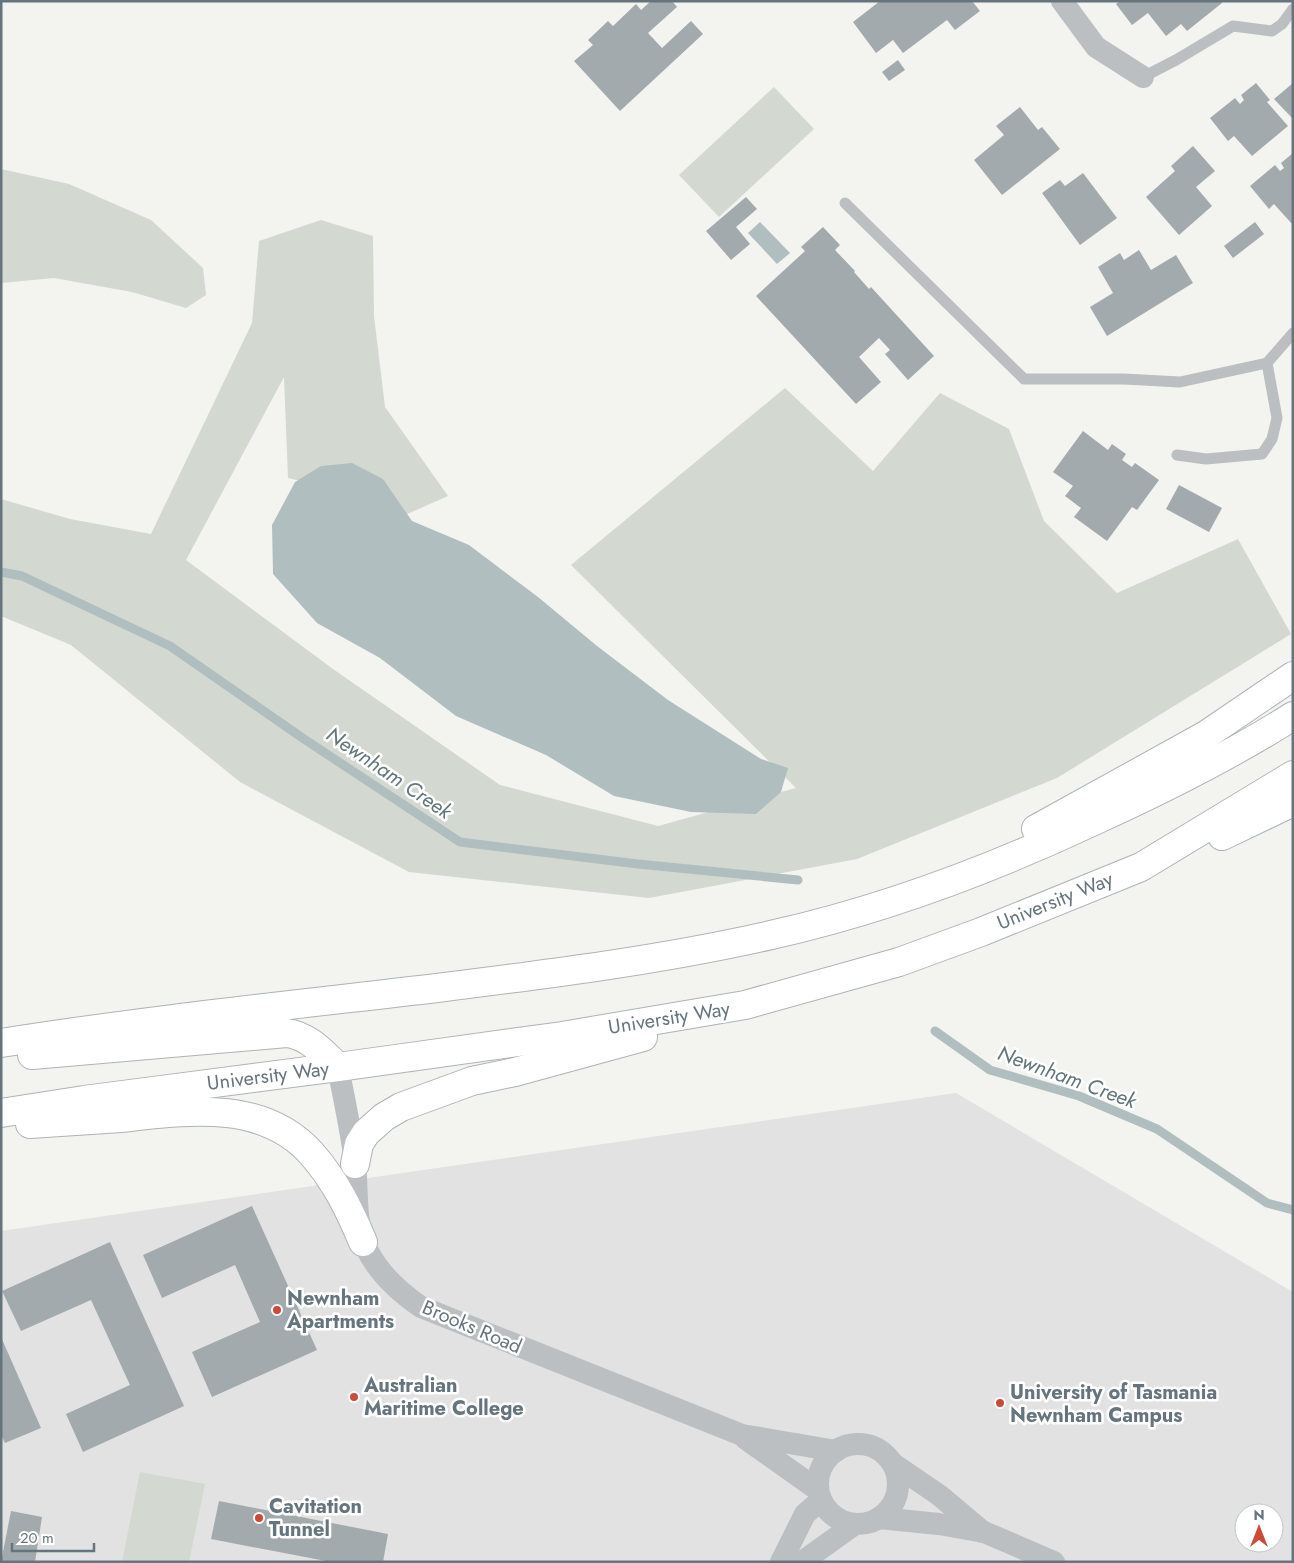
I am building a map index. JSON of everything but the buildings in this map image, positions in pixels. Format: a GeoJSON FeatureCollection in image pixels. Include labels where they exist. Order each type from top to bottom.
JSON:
{"type":"FeatureCollection","features":[{"type":"Feature","properties":{"kind":"main road"},"geometry":{"type":"LineString","coordinates":[[853,913],[1044,826],[1206,735],[1293,676]]}},
{"type":"Feature","properties":{"kind":"main road"},"geometry":{"type":"LineString","coordinates":[[1,1043],[86,1030],[614,966],[774,935],[853,913],[955,880],[1034,849],[1159,791],[1236,750],[1293,716]]}},
{"type":"Feature","properties":{"kind":"main road","name":"University Way"},"geometry":{"type":"LineString","coordinates":[[1,1113],[84,1100],[562,1036],[745,1005],[899,962],[1017,918],[1141,867],[1293,776]]}},
{"type":"Feature","properties":{"kind":"main road"},"geometry":{"type":"LineString","coordinates":[[1141,867],[1229,833],[1293,802]]}},
{"type":"Feature","properties":{"kind":"main road"},"geometry":{"type":"LineString","coordinates":[[355,1164],[359,1144],[366,1134],[384,1117],[401,1107],[472,1081],[515,1072],[610,1047],[745,1005]]}},
{"type":"Feature","properties":{"kind":"main road"},"geometry":{"type":"LineString","coordinates":[[1,1057],[287,1033],[296,1034],[308,1040],[338,1067]]}},
{"type":"Feature","properties":{"kind":"main road"},"geometry":{"type":"LineString","coordinates":[[1,1126],[84,1121],[192,1111],[224,1112],[268,1123],[284,1132],[311,1153],[332,1178],[343,1197],[363,1242]]}},
{"type":"Feature","properties":{"kind":"street"},"geometry":{"type":"LineString","coordinates":[[1062,1],[1096,47],[1142,78]]}},
{"type":"Feature","properties":{"kind":"street","name":"Brooks Road"},"geometry":{"type":"LineString","coordinates":[[338,1067],[355,1164],[359,1223],[363,1242],[386,1278],[402,1294],[421,1307],[742,1435],[836,1451]]}},
{"type":"Feature","properties":{"kind":"street","name":"Brooks Road"},"geometry":{"type":"LineString","coordinates":[[742,1435],[819,1495]]}},
{"type":"Feature","properties":{"kind":"street"},"geometry":{"type":"LineString","coordinates":[[892,1463],[897,1475],[898,1488],[895,1500],[888,1511],[879,1518],[867,1524],[843,1522],[825,1508],[819,1495],[820,1471],[826,1460],[836,1451],[860,1444],[873,1447],[884,1454],[892,1463],[939,1495],[984,1532]]}},
{"type":"Feature","properties":{"kind":"street"},"geometry":{"type":"LineString","coordinates":[[781,1562],[805,1514],[819,1495]]}},
{"type":"Feature","properties":{"kind":"street"},"geometry":{"type":"LineString","coordinates":[[879,1518],[939,1524],[984,1532],[1054,1562]]}},
{"type":"Feature","properties":{"kind":"street"},"geometry":{"type":"LineString","coordinates":[[802,1562],[855,1524]]}},
{"type":"Feature","properties":{"kind":"lane"},"geometry":{"type":"LineString","coordinates":[[1142,78],[1233,26],[1272,31],[1282,24],[1293,9]]}},
{"type":"Feature","properties":{"kind":"lane"},"geometry":{"type":"LineString","coordinates":[[845,203],[1024,379],[1124,379],[1180,382],[1266,363],[1293,333]]}},
{"type":"Feature","properties":{"kind":"lane"},"geometry":{"type":"LineString","coordinates":[[1177,455],[1206,459],[1262,454],[1272,440],[1277,418],[1266,363]]}},
{"type":"Feature","properties":{"kind":"shaded area"},"geometry":{"type":"Polygon","coordinates":[[[774,87],[814,129],[719,217],[679,175],[774,87]]]}},
{"type":"Feature","properties":{"kind":"shaded area"},"geometry":{"type":"Polygon","coordinates":[[[1,169],[69,184],[151,220],[203,268],[206,295],[186,308],[132,292],[54,278],[1,283],[1,169]]]}},
{"type":"Feature","properties":{"kind":"shaded area"},"geometry":{"type":"Polygon","coordinates":[[[321,220],[373,236],[374,316],[385,407],[448,496],[389,522],[328,487],[288,478],[284,377],[186,560],[333,669],[500,785],[658,826],[796,788],[571,565],[785,388],[873,471],[940,393],[1009,429],[1044,521],[1117,593],[1238,539],[1291,634],[1057,778],[857,859],[649,898],[409,872],[240,782],[71,645],[1,616],[1,499],[70,519],[151,534],[252,323],[259,241],[321,220]]]}},
{"type":"Feature","properties":{"kind":"shaded area"},"geometry":{"type":"Polygon","coordinates":[[[760,222],[790,253],[777,264],[748,233],[760,222]]]}},
{"type":"Feature","properties":{"kind":"shaded area"},"geometry":{"type":"Polygon","coordinates":[[[352,463],[383,479],[412,521],[469,545],[668,700],[761,759],[788,768],[781,792],[756,814],[691,812],[614,796],[546,755],[456,716],[380,658],[317,623],[273,574],[272,525],[295,482],[321,466],[352,463]]]}},
{"type":"Feature","properties":{"kind":"shaded area"},"geometry":{"type":"Polygon","coordinates":[[[956,1093],[1293,1292],[1293,1562],[1,1562],[1,1231],[956,1093]]]}},
{"type":"Feature","properties":{"kind":"shaded area"},"geometry":{"type":"Polygon","coordinates":[[[140,1472],[205,1484],[189,1562],[122,1562],[140,1472]]]}},
{"type":"Feature","properties":{"kind":"waterway","name":"Newnham Creek"},"geometry":{"type":"LineString","coordinates":[[1,572],[22,576],[170,646],[304,739],[460,842],[638,864],[798,880]]}},
{"type":"Feature","properties":{"kind":"waterway","name":"Newnham Creek"},"geometry":{"type":"LineString","coordinates":[[935,1031],[990,1070],[1079,1096],[1157,1129],[1267,1203],[1293,1210]]}},
{"type":"Feature","properties":{"kind":"place","name":"Newnham Apartments"},"geometry":{"type":"Point","coordinates":[277,1310]}},
{"type":"Feature","properties":{"kind":"place","name":"Australian Maritime College"},"geometry":{"type":"Point","coordinates":[354,1397]}},
{"type":"Feature","properties":{"kind":"place","name":"University of Tasmania Newnham Campus"},"geometry":{"type":"Point","coordinates":[1000,1403]}},
{"type":"Feature","properties":{"kind":"place","name":"Cavitation Tunnel"},"geometry":{"type":"Point","coordinates":[259,1518]}}]}
